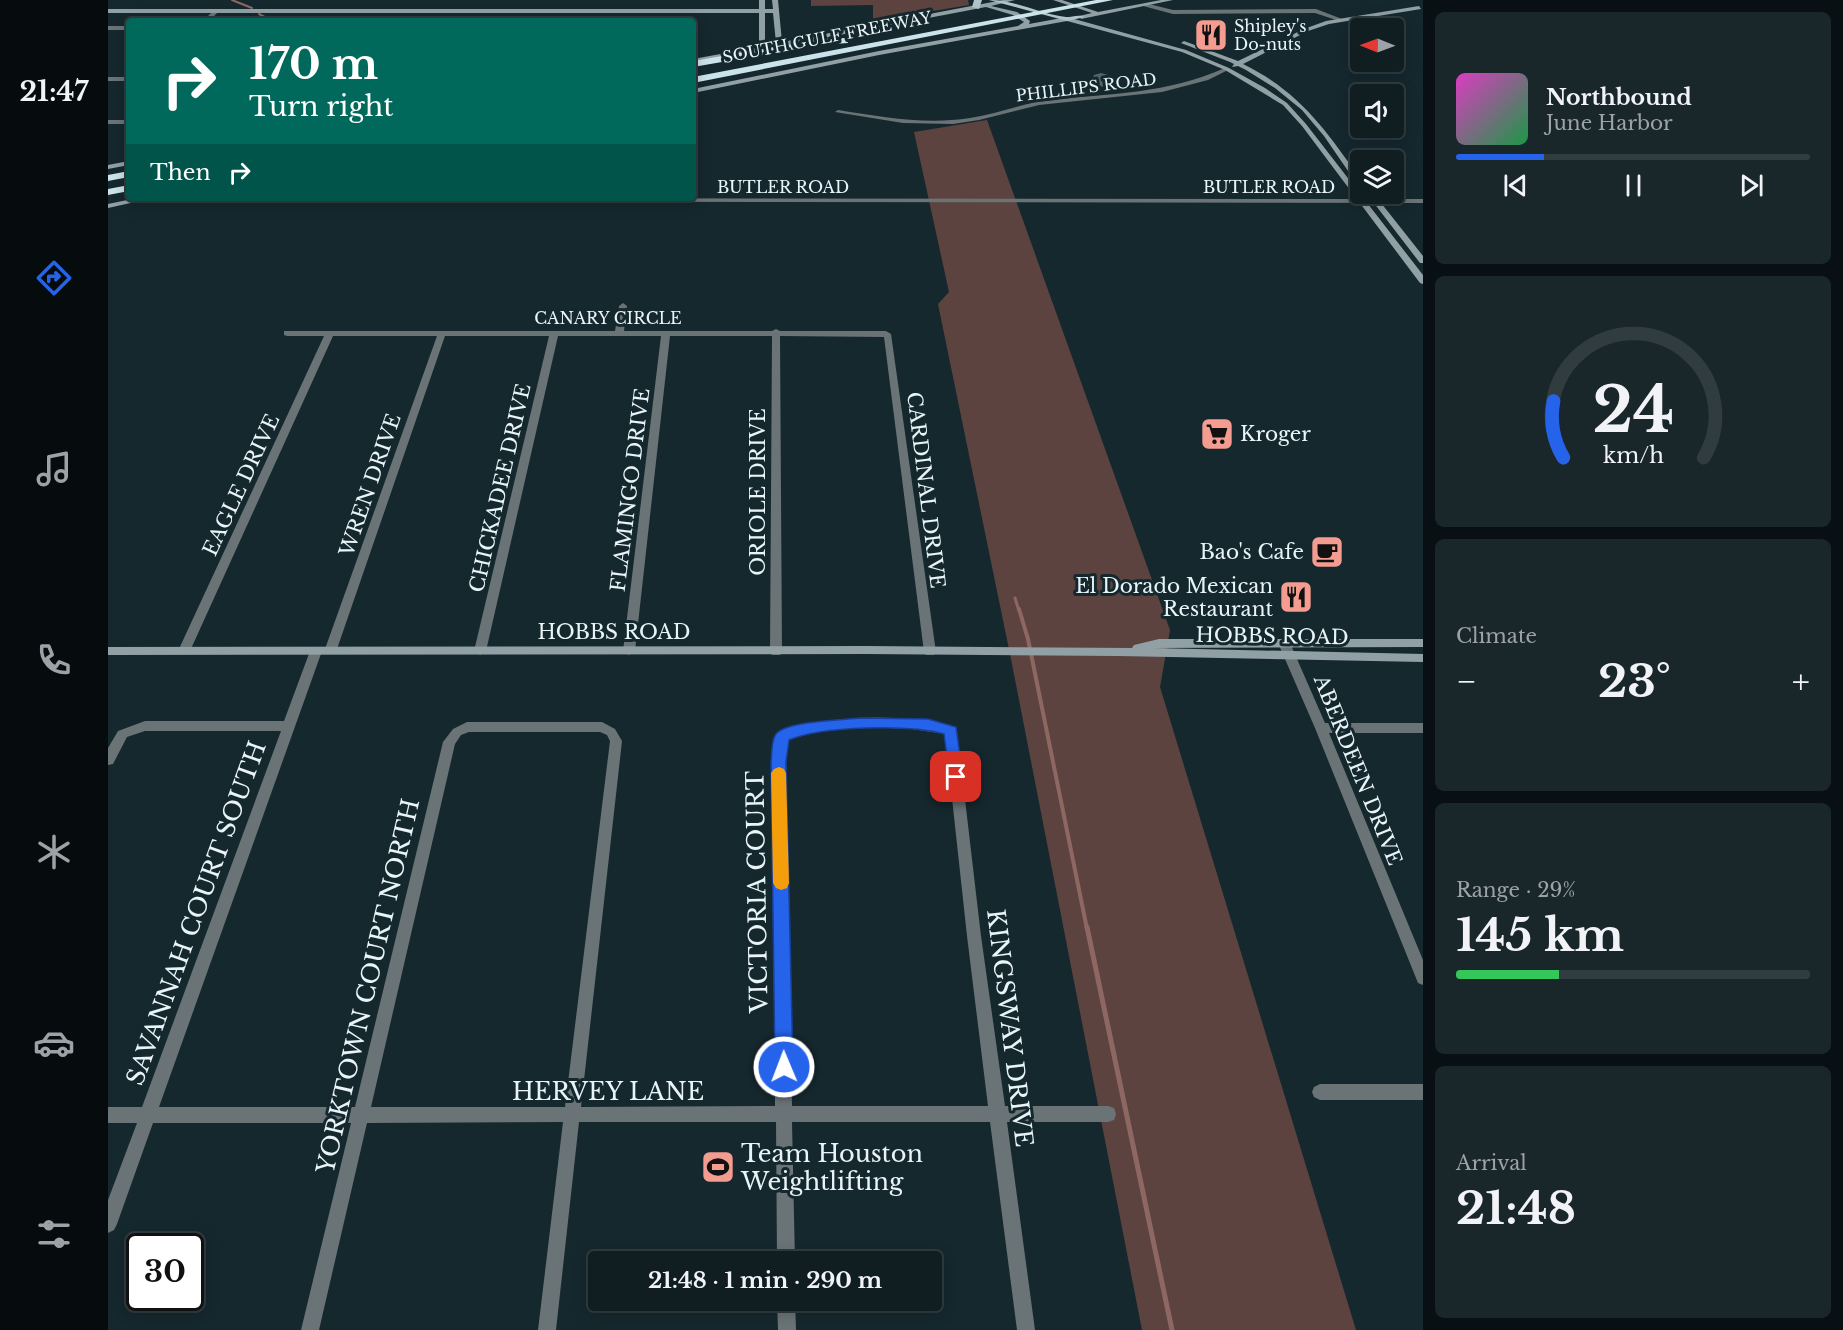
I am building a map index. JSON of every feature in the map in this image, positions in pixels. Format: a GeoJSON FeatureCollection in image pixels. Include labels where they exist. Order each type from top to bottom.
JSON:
{"type":"FeatureCollection","features":[{"type":"Feature","properties":{"kind":"highway","name":"SOUTH GULF FREEWAY"},"geometry":{"type":"LineString","coordinates":[[696,68],[1069,0]]}},
{"type":"Feature","properties":{"kind":"highway","name":"SOUTH GULF FREEWAY"},"geometry":{"type":"LineString","coordinates":[[696,79],[1109,0]]}},
{"type":"Feature","properties":{"kind":"highway"},"geometry":{"type":"LineString","coordinates":[[696,62],[820,42],[847,41]]}},
{"type":"Feature","properties":{"kind":"highway"},"geometry":{"type":"LineString","coordinates":[[696,88],[802,63],[833,53]]}},
{"type":"Feature","properties":{"kind":"highway"},"geometry":{"type":"LineString","coordinates":[[108,178],[126,175]]}},
{"type":"Feature","properties":{"kind":"highway"},"geometry":{"type":"LineString","coordinates":[[108,192],[126,189]]}},
{"type":"Feature","properties":{"kind":"main road"},"geometry":{"type":"LineString","coordinates":[[374,11],[381,0]]}},
{"type":"Feature","properties":{"kind":"main road"},"geometry":{"type":"LineString","coordinates":[[385,11],[392,0]]}},
{"type":"Feature","properties":{"kind":"main road"},"geometry":{"type":"LineString","coordinates":[[762,0],[762,48]]}},
{"type":"Feature","properties":{"kind":"main road"},"geometry":{"type":"LineString","coordinates":[[775,0],[778,46]]}},
{"type":"Feature","properties":{"kind":"main road"},"geometry":{"type":"LineString","coordinates":[[696,61],[977,4],[1012,0]]}},
{"type":"Feature","properties":{"kind":"main road"},"geometry":{"type":"LineString","coordinates":[[1020,0],[1201,48],[1239,63],[1282,91],[1304,109],[1350,169]]}},
{"type":"Feature","properties":{"kind":"main road"},"geometry":{"type":"LineString","coordinates":[[1056,0],[1102,13]]}},
{"type":"Feature","properties":{"kind":"main road"},"geometry":{"type":"LineString","coordinates":[[696,88],[1170,0]]}},
{"type":"Feature","properties":{"kind":"main road"},"geometry":{"type":"LineString","coordinates":[[997,1],[1184,51],[1227,69],[1263,89],[1285,105],[1305,125],[1350,186]]}},
{"type":"Feature","properties":{"kind":"main road"},"geometry":{"type":"LineString","coordinates":[[977,4],[1018,14],[1028,22],[1018,29]]}},
{"type":"Feature","properties":{"kind":"main road"},"geometry":{"type":"LineString","coordinates":[[1227,69],[1306,30],[1340,19],[1394,11],[1422,10]]}},
{"type":"Feature","properties":{"kind":"main road"},"geometry":{"type":"LineString","coordinates":[[108,11],[775,11]]}},
{"type":"Feature","properties":{"kind":"main road"},"geometry":{"type":"LineString","coordinates":[[108,167],[126,164]]}},
{"type":"Feature","properties":{"kind":"main road"},"geometry":{"type":"LineString","coordinates":[[108,206],[135,201]]}},
{"type":"Feature","properties":{"kind":"main road"},"geometry":{"type":"LineString","coordinates":[[1363,204],[1423,281]]}},
{"type":"Feature","properties":{"kind":"main road"},"geometry":{"type":"LineString","coordinates":[[1378,204],[1423,261]]}},
{"type":"Feature","properties":{"kind":"main road","name":"HOBBS ROAD"},"geometry":{"type":"LineString","coordinates":[[1120,652],[1159,644],[1423,643]]}},
{"type":"Feature","properties":{"kind":"main road","name":"HOBBS ROAD"},"geometry":{"type":"LineString","coordinates":[[108,651],[1120,652],[1290,657],[1423,657]]}},
{"type":"Feature","properties":{"kind":"street"},"geometry":{"type":"LineString","coordinates":[[1145,5],[1173,12],[1316,11],[1340,19]]}},
{"type":"Feature","properties":{"kind":"street"},"geometry":{"type":"LineString","coordinates":[[209,18],[216,11]]}},
{"type":"Feature","properties":{"kind":"street"},"geometry":{"type":"LineString","coordinates":[[108,28],[126,28]]}},
{"type":"Feature","properties":{"kind":"street"},"geometry":{"type":"LineString","coordinates":[[108,37],[117,28]]}},
{"type":"Feature","properties":{"kind":"street","name":"PHILLIPS ROAD"},"geometry":{"type":"LineString","coordinates":[[838,112],[903,122],[956,122],[1045,102],[1119,97],[1171,89],[1201,81],[1227,69]]}},
{"type":"Feature","properties":{"kind":"street"},"geometry":{"type":"LineString","coordinates":[[108,79],[126,79]]}},
{"type":"Feature","properties":{"kind":"street"},"geometry":{"type":"LineString","coordinates":[[108,122],[126,122]]}},
{"type":"Feature","properties":{"kind":"street","name":"BUTLER ROAD"},"geometry":{"type":"LineString","coordinates":[[696,199],[1350,200]]}},
{"type":"Feature","properties":{"kind":"street","name":"BUTLER ROAD"},"geometry":{"type":"LineString","coordinates":[[1404,200],[1423,201]]}},
{"type":"Feature","properties":{"kind":"street"},"geometry":{"type":"LineString","coordinates":[[619,333],[622,306]]}},
{"type":"Feature","properties":{"kind":"street","name":"CANARY CIRCLE"},"geometry":{"type":"LineString","coordinates":[[287,333],[776,332],[886,334]]}},
{"type":"Feature","properties":{"kind":"street","name":"ORIOLE DRIVE"},"geometry":{"type":"LineString","coordinates":[[776,332],[776,652]]}},
{"type":"Feature","properties":{"kind":"street","name":"EAGLE DRIVE"},"geometry":{"type":"LineString","coordinates":[[184,651],[330,333]]}},
{"type":"Feature","properties":{"kind":"street","name":"WREN DRIVE"},"geometry":{"type":"LineString","coordinates":[[324,650],[442,333]]}},
{"type":"Feature","properties":{"kind":"street","name":"CHICKADEE DRIVE"},"geometry":{"type":"LineString","coordinates":[[480,651],[554,333]]}},
{"type":"Feature","properties":{"kind":"street","name":"FLAMINGO DRIVE"},"geometry":{"type":"LineString","coordinates":[[629,651],[666,333]]}},
{"type":"Feature","properties":{"kind":"street","name":"CARDINAL DRIVE"},"geometry":{"type":"LineString","coordinates":[[886,334],[930,652]]}},
{"type":"Feature","properties":{"kind":"street","name":"ABERDEEN DRIVE"},"geometry":{"type":"LineString","coordinates":[[1284,643],[1322,728],[1423,978]]}},
{"type":"Feature","properties":{"kind":"street","name":"SAVANNAH COURT SOUTH"},"geometry":{"type":"LineString","coordinates":[[108,1224],[287,726],[324,650]]}},
{"type":"Feature","properties":{"kind":"street","name":"VICTORIA COURT"},"geometry":{"type":"LineString","coordinates":[[786,1251],[778,762],[782,737],[801,729],[860,723],[928,724],[951,731]]}},
{"type":"Feature","properties":{"kind":"street"},"geometry":{"type":"LineString","coordinates":[[108,760],[122,734],[145,726],[287,726]]}},
{"type":"Feature","properties":{"kind":"street","name":"YORKTOWN COURT NORTH"},"geometry":{"type":"LineString","coordinates":[[310,1330],[448,742],[457,732],[468,727],[602,727],[611,732],[616,741],[571,1115]]}},
{"type":"Feature","properties":{"kind":"street"},"geometry":{"type":"LineString","coordinates":[[1322,728],[1423,728]]}},
{"type":"Feature","properties":{"kind":"street","name":"KINGSWAY DRIVE"},"geometry":{"type":"LineString","coordinates":[[951,731],[974,936],[1026,1330]]}},
{"type":"Feature","properties":{"kind":"street"},"geometry":{"type":"LineString","coordinates":[[1320,1092],[1423,1092]]}},
{"type":"Feature","properties":{"kind":"street","name":"HERVEY LANE"},"geometry":{"type":"LineString","coordinates":[[108,1115],[1108,1114]]}},
{"type":"Feature","properties":{"kind":"street"},"geometry":{"type":"LineString","coordinates":[[547,1330],[571,1115]]}},
{"type":"Feature","properties":{"kind":"street"},"geometry":{"type":"LineString","coordinates":[[786,1311],[787,1330]]}},
{"type":"Feature","properties":{"kind":"shaded area"},"geometry":{"type":"Polygon","coordinates":[[[811,0],[968,0],[969,5],[873,21],[873,5],[811,6],[811,0]]]}},
{"type":"Feature","properties":{"kind":"shaded area"},"geometry":{"type":"Polygon","coordinates":[[[987,120],[1170,630],[1160,687],[1356,1330],[1142,1330],[1012,664],[938,304],[949,292],[914,132],[987,120]]]}},
{"type":"Feature","properties":{"kind":"waterway"},"geometry":{"type":"LineString","coordinates":[[232,0],[252,8]]}},
{"type":"Feature","properties":{"kind":"waterway"},"geometry":{"type":"LineString","coordinates":[[259,14],[266,18]]}},
{"type":"Feature","properties":{"kind":"waterway"},"geometry":{"type":"LineString","coordinates":[[1015,598],[1019,611]]}},
{"type":"Feature","properties":{"kind":"waterway"},"geometry":{"type":"LineString","coordinates":[[1019,609],[1028,639],[1087,929]]}},
{"type":"Feature","properties":{"kind":"waterway"},"geometry":{"type":"LineString","coordinates":[[1087,927],[1172,1330]]}},
{"type":"Feature","properties":{"kind":"taxiway"},"geometry":{"type":"LineString","coordinates":[[1101,79],[1105,82]]}},
{"type":"Feature","properties":{"kind":"slow traffic"},"geometry":{"type":"LineString","coordinates":[[779,773],[781,883]]}},
{"type":"Feature","properties":{"kind":"place","name":"Shipley's Do-nuts"},"geometry":{"type":"Point","coordinates":[1211,35]}},
{"type":"Feature","properties":{"kind":"place","name":"Kroger"},"geometry":{"type":"Point","coordinates":[1217,434]}},
{"type":"Feature","properties":{"kind":"place","name":"Bao's Cafe"},"geometry":{"type":"Point","coordinates":[1327,552]}},
{"type":"Feature","properties":{"kind":"place","name":"El Dorado Mexican Restaurant"},"geometry":{"type":"Point","coordinates":[1296,597]}},
{"type":"Feature","properties":{"kind":"place","name":"Team Houston Weightlifting"},"geometry":{"type":"Point","coordinates":[718,1167]}},
{"type":"Feature","properties":{"kind":"route"},"geometry":{"type":"LineString","coordinates":[[784,1067],[778,762],[782,737],[801,729],[860,723],[928,724],[951,731],[956,777]]}}]}
